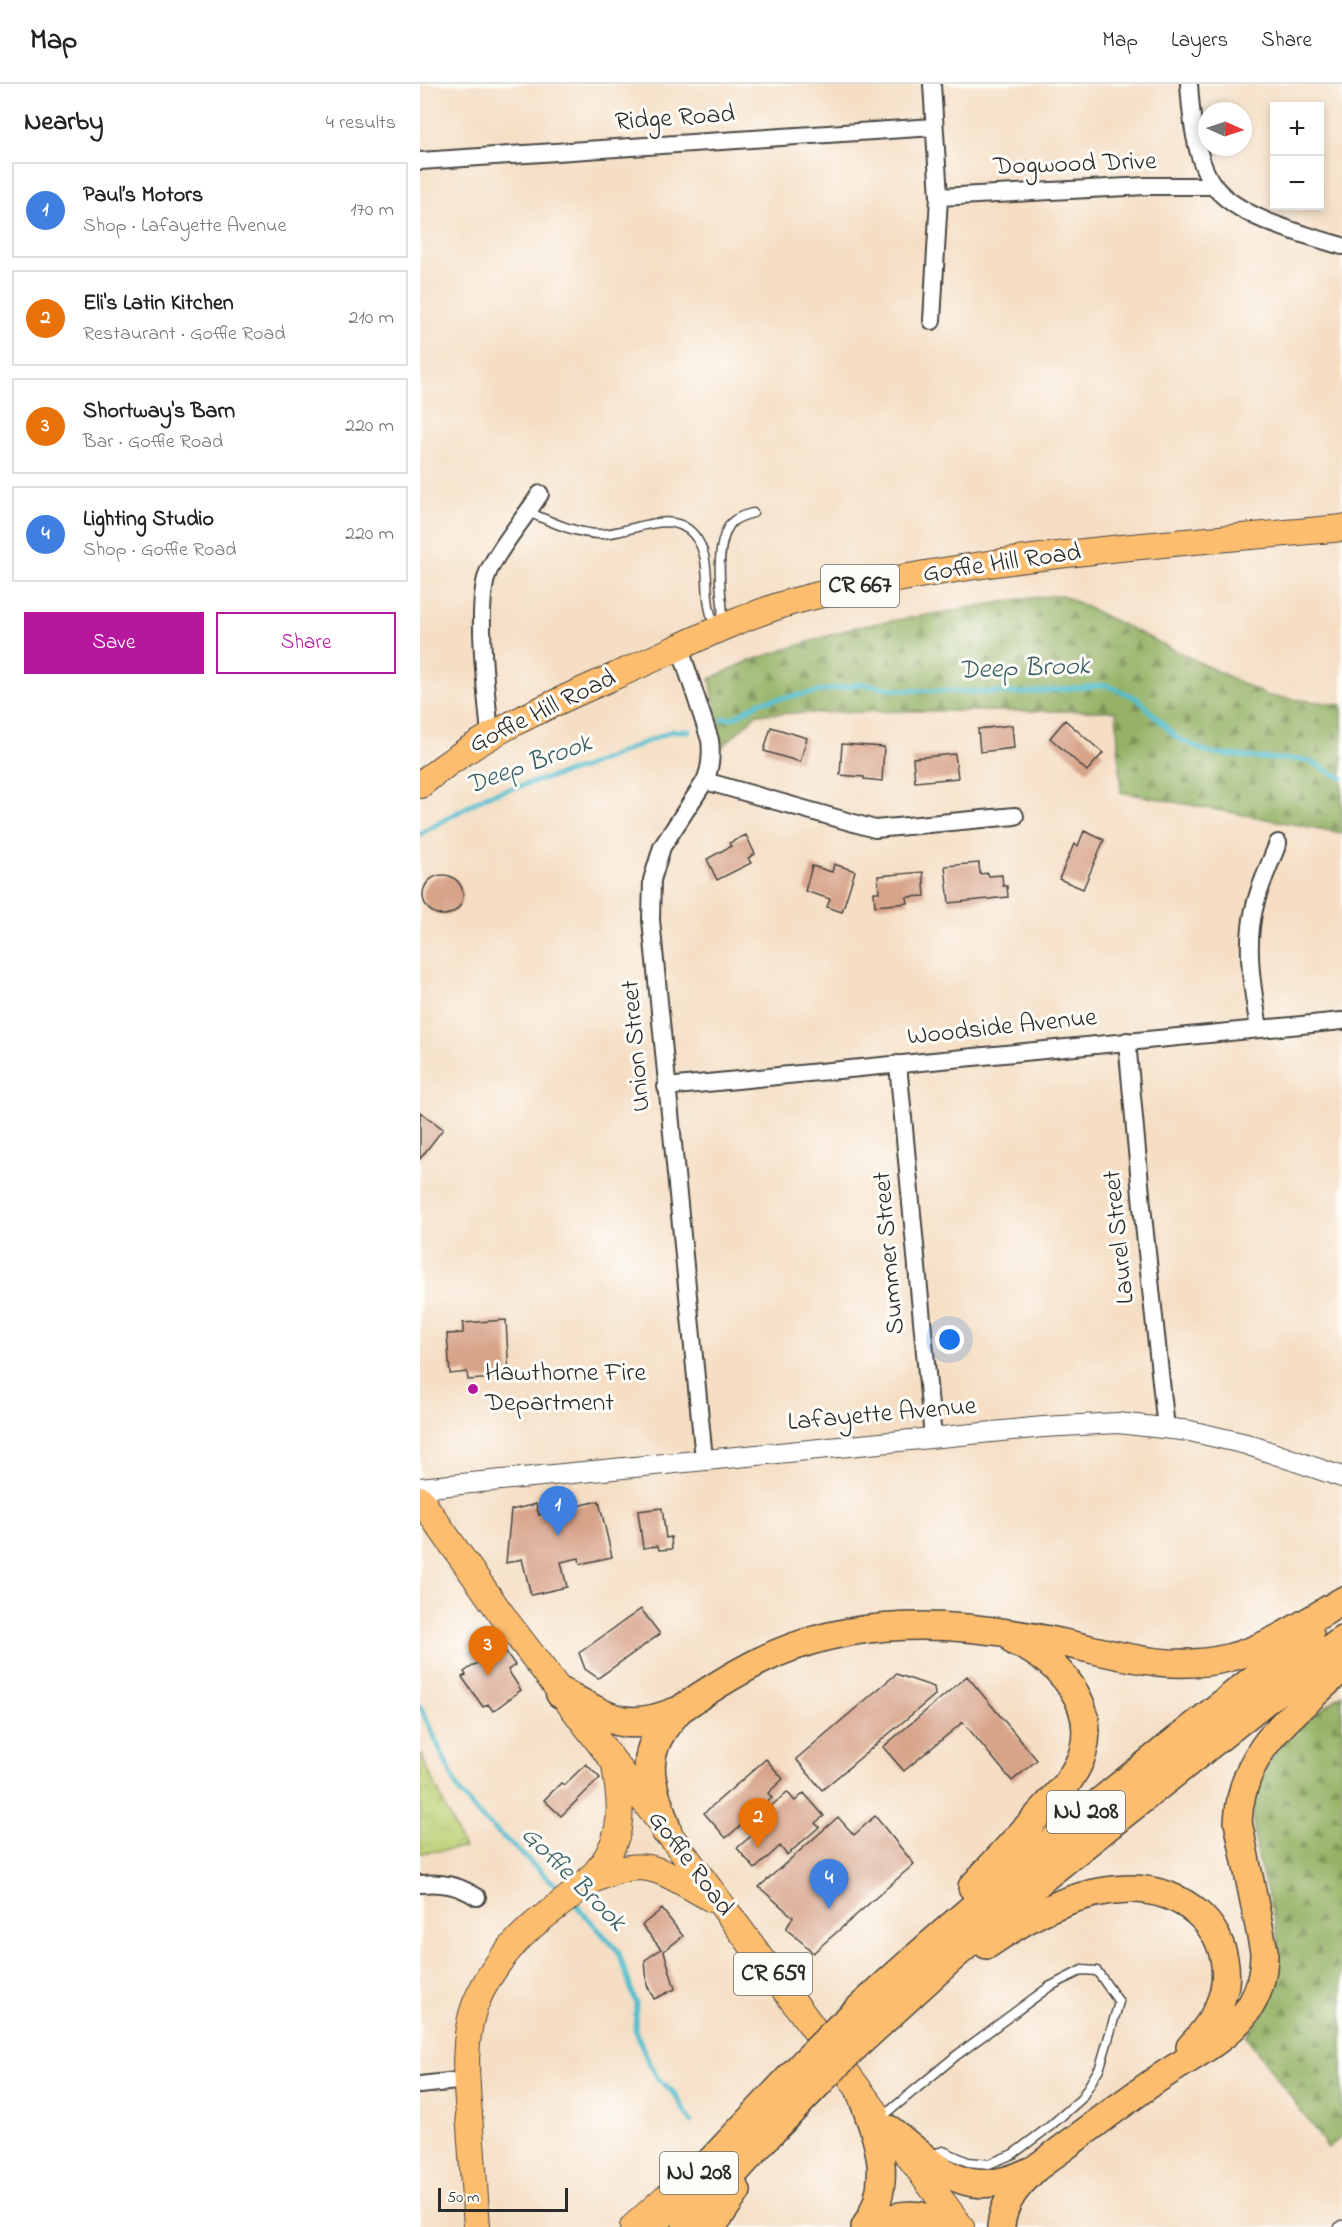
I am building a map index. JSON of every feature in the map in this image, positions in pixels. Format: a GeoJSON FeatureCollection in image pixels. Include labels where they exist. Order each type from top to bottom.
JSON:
{"type":"FeatureCollection","features":[{"type":"Feature","properties":{"kind":"highway"},"geometry":{"type":"LineString","coordinates":[[561,1694],[615,1720],[646,1723],[675,1713],[732,1676],[762,1660],[819,1639],[878,1627],[912,1625],[944,1625],[976,1629],[1055,1641],[1130,1659],[1182,1664],[1228,1658],[1250,1650],[1342,1601]]}},
{"type":"Feature","properties":{"kind":"highway","name":"NJ 208"},"geometry":{"type":"LineString","coordinates":[[686,2227],[735,2171],[812,2072],[847,2037],[935,1938],[1030,1857],[1342,1609]]}},
{"type":"Feature","properties":{"kind":"highway"},"geometry":{"type":"LineString","coordinates":[[847,2037],[1050,1804],[1077,1767],[1084,1749],[1083,1711],[1075,1691],[1062,1673],[1046,1659],[1026,1647],[1004,1637],[976,1629]]}},
{"type":"Feature","properties":{"kind":"highway","name":"NJ 208"},"geometry":{"type":"LineString","coordinates":[[847,2037],[950,1960],[1045,1877],[1342,1640]]}},
{"type":"Feature","properties":{"kind":"highway"},"geometry":{"type":"LineString","coordinates":[[1001,2227],[1007,2201],[1036,2168],[1160,2077],[1208,2046],[1236,2024],[1250,2007],[1264,1970],[1264,1951],[1238,1822],[1244,1783],[1253,1760],[1267,1741],[1342,1668]]}},
{"type":"Feature","properties":{"kind":"highway"},"geometry":{"type":"LineString","coordinates":[[666,1830],[651,1783],[649,1763],[653,1744],[661,1728],[675,1713]]}},
{"type":"Feature","properties":{"kind":"highway"},"geometry":{"type":"LineString","coordinates":[[847,2037],[1034,1915],[1084,1894],[1131,1889],[1153,1891],[1174,1897],[1193,1907],[1206,1919],[1220,1942],[1225,1968],[1225,1986],[1219,2006],[1209,2024],[1160,2077]]}},
{"type":"Feature","properties":{"kind":"highway"},"geometry":{"type":"LineString","coordinates":[[712,2227],[812,2072]]}},
{"type":"Feature","properties":{"kind":"highway","name":"NJ 208"},"geometry":{"type":"LineString","coordinates":[[652,2227],[748,2120],[812,2072]]}},
{"type":"Feature","properties":{"kind":"highway"},"geometry":{"type":"LineString","coordinates":[[861,2094],[879,2148],[882,2168],[881,2186],[876,2204],[865,2227]]}},
{"type":"Feature","properties":{"kind":"highway"},"geometry":{"type":"LineString","coordinates":[[884,2124],[950,2176],[966,2183],[984,2185],[1003,2182],[1036,2168]]}},
{"type":"Feature","properties":{"kind":"highway"},"geometry":{"type":"LineString","coordinates":[[872,2227],[897,2215],[926,2217],[949,2227]]}},
{"type":"Feature","properties":{"kind":"main road","name":"Goffle Hill Road"},"geometry":{"type":"LineString","coordinates":[[420,785],[446,763],[490,735],[576,693],[765,611],[848,588],[983,564],[1342,528]]}},
{"type":"Feature","properties":{"kind":"main road","name":"Goffle Road"},"geometry":{"type":"LineString","coordinates":[[420,1499],[561,1694],[666,1830],[961,2227]]}},
{"type":"Feature","properties":{"kind":"main road"},"geometry":{"type":"LineString","coordinates":[[477,2227],[466,2080],[469,2031],[474,2007],[498,1962],[514,1944],[575,1893],[600,1868],[611,1850],[618,1830],[620,1809],[615,1765]]}},
{"type":"Feature","properties":{"kind":"main road"},"geometry":{"type":"LineString","coordinates":[[575,1893],[623,1868],[637,1866],[662,1872],[719,1903]]}},
{"type":"Feature","properties":{"kind":"main road"},"geometry":{"type":"LineString","coordinates":[[633,2227],[748,2120]]}},
{"type":"Feature","properties":{"kind":"street"},"geometry":{"type":"LineString","coordinates":[[932,84],[939,197],[932,321]]}},
{"type":"Feature","properties":{"kind":"street"},"geometry":{"type":"LineString","coordinates":[[1189,84],[1194,133],[1206,171],[1214,186],[1226,199],[1241,210],[1302,234],[1342,246]]}},
{"type":"Feature","properties":{"kind":"street","name":"Ridge Road"},"geometry":{"type":"LineString","coordinates":[[420,161],[934,127]]}},
{"type":"Feature","properties":{"kind":"street","name":"Dogwood Drive"},"geometry":{"type":"LineString","coordinates":[[939,197],[1146,186],[1214,186]]}},
{"type":"Feature","properties":{"kind":"street"},"geometry":{"type":"LineString","coordinates":[[490,735],[483,644],[483,597],[488,573],[540,494]]}},
{"type":"Feature","properties":{"kind":"street","name":"Union Street"},"geometry":{"type":"LineString","coordinates":[[680,648],[710,740],[712,756],[710,770],[705,781],[662,848],[652,880],[651,920],[704,1459]]}},
{"type":"Feature","properties":{"kind":"street"},"geometry":{"type":"LineString","coordinates":[[705,781],[875,829],[1015,816]]}},
{"type":"Feature","properties":{"kind":"street"},"geometry":{"type":"LineString","coordinates":[[1258,1029],[1251,974],[1251,928],[1260,888],[1278,843]]}},
{"type":"Feature","properties":{"kind":"street","name":"Woodside Avenue"},"geometry":{"type":"LineString","coordinates":[[666,1087],[1342,1021]]}},
{"type":"Feature","properties":{"kind":"street","name":"Laurel Street"},"geometry":{"type":"LineString","coordinates":[[1127,1041],[1166,1428]]}},
{"type":"Feature","properties":{"kind":"street","name":"Summer Street"},"geometry":{"type":"LineString","coordinates":[[898,1064],[933,1438]]}},
{"type":"Feature","properties":{"kind":"street","name":"Lafayette Avenue"},"geometry":{"type":"LineString","coordinates":[[420,1488],[1043,1427],[1118,1423],[1190,1431],[1246,1444],[1342,1477]]}},
{"type":"Feature","properties":{"kind":"street"},"geometry":{"type":"LineString","coordinates":[[420,1884],[450,1884],[464,1888],[477,1897]]}},
{"type":"Feature","properties":{"kind":"street"},"geometry":{"type":"LineString","coordinates":[[420,2085],[466,2080]]}},
{"type":"Feature","properties":{"kind":"lane"},"geometry":{"type":"LineString","coordinates":[[528,512],[567,528],[596,534],[612,534],[650,523],[672,524],[687,529],[694,535],[703,553],[709,611],[719,630]]}},
{"type":"Feature","properties":{"kind":"lane"},"geometry":{"type":"LineString","coordinates":[[719,630],[724,613],[721,573],[723,544],[732,522],[739,517],[753,513]]}},
{"type":"Feature","properties":{"kind":"lane"},"geometry":{"type":"LineString","coordinates":[[884,2124],[957,2055],[1049,1987],[1082,1970],[1097,1971],[1119,2002],[1100,2067],[1081,2098],[1049,2127],[1013,2154],[989,2164],[968,2162],[943,2151],[924,2156]]}},
{"type":"Feature","properties":{"kind":"green space"},"geometry":{"type":"Polygon","coordinates":[[[1062,595],[1268,696],[1342,705],[1342,833],[1121,792],[1116,711],[757,714],[723,746],[710,679],[749,661],[856,627],[1021,599],[1062,595]]]}},
{"type":"Feature","properties":{"kind":"green space"},"geometry":{"type":"Polygon","coordinates":[[[1342,1694],[1342,2137],[1328,2148],[1246,2036],[1270,2001],[1278,1977],[1279,1949],[1255,1840],[1254,1813],[1259,1786],[1284,1740],[1342,1694]]]}},
{"type":"Feature","properties":{"kind":"green space"},"geometry":{"type":"Polygon","coordinates":[[[420,1753],[425,1763],[464,1848],[420,1853],[420,1753]]]}},
{"type":"Feature","properties":{"kind":"building"},"geometry":{"type":"Polygon","coordinates":[[[1065,720],[1103,753],[1087,771],[1050,738],[1065,720]]]}},
{"type":"Feature","properties":{"kind":"building"},"geometry":{"type":"Polygon","coordinates":[[[1012,725],[1014,748],[980,752],[978,729],[1012,725]]]}},
{"type":"Feature","properties":{"kind":"building"},"geometry":{"type":"Polygon","coordinates":[[[771,727],[807,738],[800,762],[764,751],[771,727]]]}},
{"type":"Feature","properties":{"kind":"building"},"geometry":{"type":"Polygon","coordinates":[[[842,744],[884,747],[882,781],[840,775],[842,744]]]}},
{"type":"Feature","properties":{"kind":"building"},"geometry":{"type":"Polygon","coordinates":[[[955,754],[958,778],[915,782],[913,758],[955,754]]]}},
{"type":"Feature","properties":{"kind":"building"},"geometry":{"type":"Polygon","coordinates":[[[1084,831],[1104,840],[1083,889],[1059,879],[1074,844],[1078,846],[1084,831]]]}},
{"type":"Feature","properties":{"kind":"building"},"geometry":{"type":"Polygon","coordinates":[[[746,835],[755,854],[748,858],[751,863],[717,880],[707,859],[731,846],[729,843],[746,835]]]}},
{"type":"Feature","properties":{"kind":"building"},"geometry":{"type":"Polygon","coordinates":[[[979,863],[980,874],[1002,875],[1003,886],[1007,886],[1008,897],[949,903],[945,866],[979,863]]]}},
{"type":"Feature","properties":{"kind":"building"},"geometry":{"type":"Polygon","coordinates":[[[834,864],[855,871],[842,912],[827,907],[830,899],[805,891],[812,866],[832,872],[834,864]]]}},
{"type":"Feature","properties":{"kind":"building"},"geometry":{"type":"Polygon","coordinates":[[[923,872],[925,896],[907,897],[908,903],[875,906],[874,892],[879,892],[878,876],[923,872]]]}},
{"type":"Feature","properties":{"kind":"building"},"geometry":{"type":"Polygon","coordinates":[[[443,875],[451,876],[457,881],[462,887],[462,903],[457,909],[451,914],[443,915],[435,914],[429,909],[424,903],[423,895],[424,887],[429,881],[435,876],[443,875]]]}},
{"type":"Feature","properties":{"kind":"building"},"geometry":{"type":"Polygon","coordinates":[[[420,1112],[443,1129],[420,1159],[420,1112]]]}},
{"type":"Feature","properties":{"kind":"building"},"geometry":{"type":"Polygon","coordinates":[[[506,1320],[509,1377],[468,1380],[467,1372],[450,1374],[447,1334],[463,1333],[463,1323],[506,1320]]]}},
{"type":"Feature","properties":{"kind":"building"},"geometry":{"type":"Polygon","coordinates":[[[599,1501],[612,1557],[580,1564],[579,1558],[561,1562],[567,1587],[531,1595],[522,1559],[506,1563],[511,1510],[536,1504],[539,1515],[599,1501]]]}},
{"type":"Feature","properties":{"kind":"building"},"geometry":{"type":"Polygon","coordinates":[[[662,1508],[666,1538],[671,1537],[672,1549],[659,1550],[658,1546],[643,1548],[638,1511],[662,1508]]]}},
{"type":"Feature","properties":{"kind":"building"},"geometry":{"type":"Polygon","coordinates":[[[641,1609],[660,1634],[598,1678],[585,1669],[579,1653],[641,1609]]]}},
{"type":"Feature","properties":{"kind":"building"},"geometry":{"type":"Polygon","coordinates":[[[493,1642],[497,1648],[501,1645],[515,1665],[508,1670],[521,1690],[493,1711],[488,1704],[483,1707],[462,1677],[466,1675],[464,1672],[483,1659],[479,1652],[493,1642]]]}},
{"type":"Feature","properties":{"kind":"building"},"geometry":{"type":"Polygon","coordinates":[[[896,1674],[934,1687],[935,1695],[822,1790],[796,1759],[896,1674]]]}},
{"type":"Feature","properties":{"kind":"building"},"geometry":{"type":"Polygon","coordinates":[[[967,1676],[1037,1760],[1012,1781],[963,1722],[904,1771],[883,1747],[967,1676]]]}},
{"type":"Feature","properties":{"kind":"building"},"geometry":{"type":"Polygon","coordinates":[[[766,1759],[783,1779],[768,1793],[772,1798],[726,1838],[704,1813],[766,1759]]]}},
{"type":"Feature","properties":{"kind":"building"},"geometry":{"type":"Polygon","coordinates":[[[586,1764],[600,1778],[561,1816],[544,1800],[561,1783],[564,1785],[586,1764]]]}},
{"type":"Feature","properties":{"kind":"building"},"geometry":{"type":"Polygon","coordinates":[[[787,1792],[795,1801],[804,1793],[824,1816],[815,1823],[819,1827],[787,1855],[780,1846],[755,1869],[737,1848],[763,1826],[757,1819],[787,1792]]]}},
{"type":"Feature","properties":{"kind":"building"},"geometry":{"type":"Polygon","coordinates":[[[875,1816],[914,1864],[813,1953],[786,1929],[793,1917],[759,1887],[838,1817],[854,1835],[875,1816]]]}},
{"type":"Feature","properties":{"kind":"building"},"geometry":{"type":"Polygon","coordinates":[[[662,1909],[683,1936],[664,1951],[675,1989],[654,1999],[647,1985],[645,1960],[661,1949],[642,1925],[662,1909]]]}},
{"type":"Feature","properties":{"kind":"waterway","name":"Deep Brook"},"geometry":{"type":"LineString","coordinates":[[723,719],[735,717],[760,702],[861,684],[903,690],[1022,693],[1106,685],[1137,698],[1177,738],[1210,753],[1307,760],[1342,778]]}},
{"type":"Feature","properties":{"kind":"waterway","name":"Deep Brook"},"geometry":{"type":"LineString","coordinates":[[420,834],[488,795],[583,768],[672,731],[689,731]]}},
{"type":"Feature","properties":{"kind":"waterway","name":"Goffle Brook"},"geometry":{"type":"LineString","coordinates":[[420,1706],[459,1791],[478,1814],[563,1892]]}},
{"type":"Feature","properties":{"kind":"waterway","name":"Goffle Brook"},"geometry":{"type":"LineString","coordinates":[[574,1903],[618,1951],[636,2003],[635,2029],[648,2061],[658,2079],[674,2093],[691,2122]]}},
{"type":"Feature","properties":{"kind":"place","name":"Hawthorne Fire Department"},"geometry":{"type":"Point","coordinates":[473,1389]}},
{"type":"Feature","properties":{"kind":"place","name":"Paul’s Motors"},"geometry":{"type":"Point","coordinates":[558,1536]}},
{"type":"Feature","properties":{"kind":"place","name":"Shortway's Barn"},"geometry":{"type":"Point","coordinates":[488,1676]}},
{"type":"Feature","properties":{"kind":"place","name":"Eli's Latin Kitchen"},"geometry":{"type":"Point","coordinates":[758,1848]}},
{"type":"Feature","properties":{"kind":"place","name":"Lighting Studio"},"geometry":{"type":"Point","coordinates":[829,1909]}}]}
